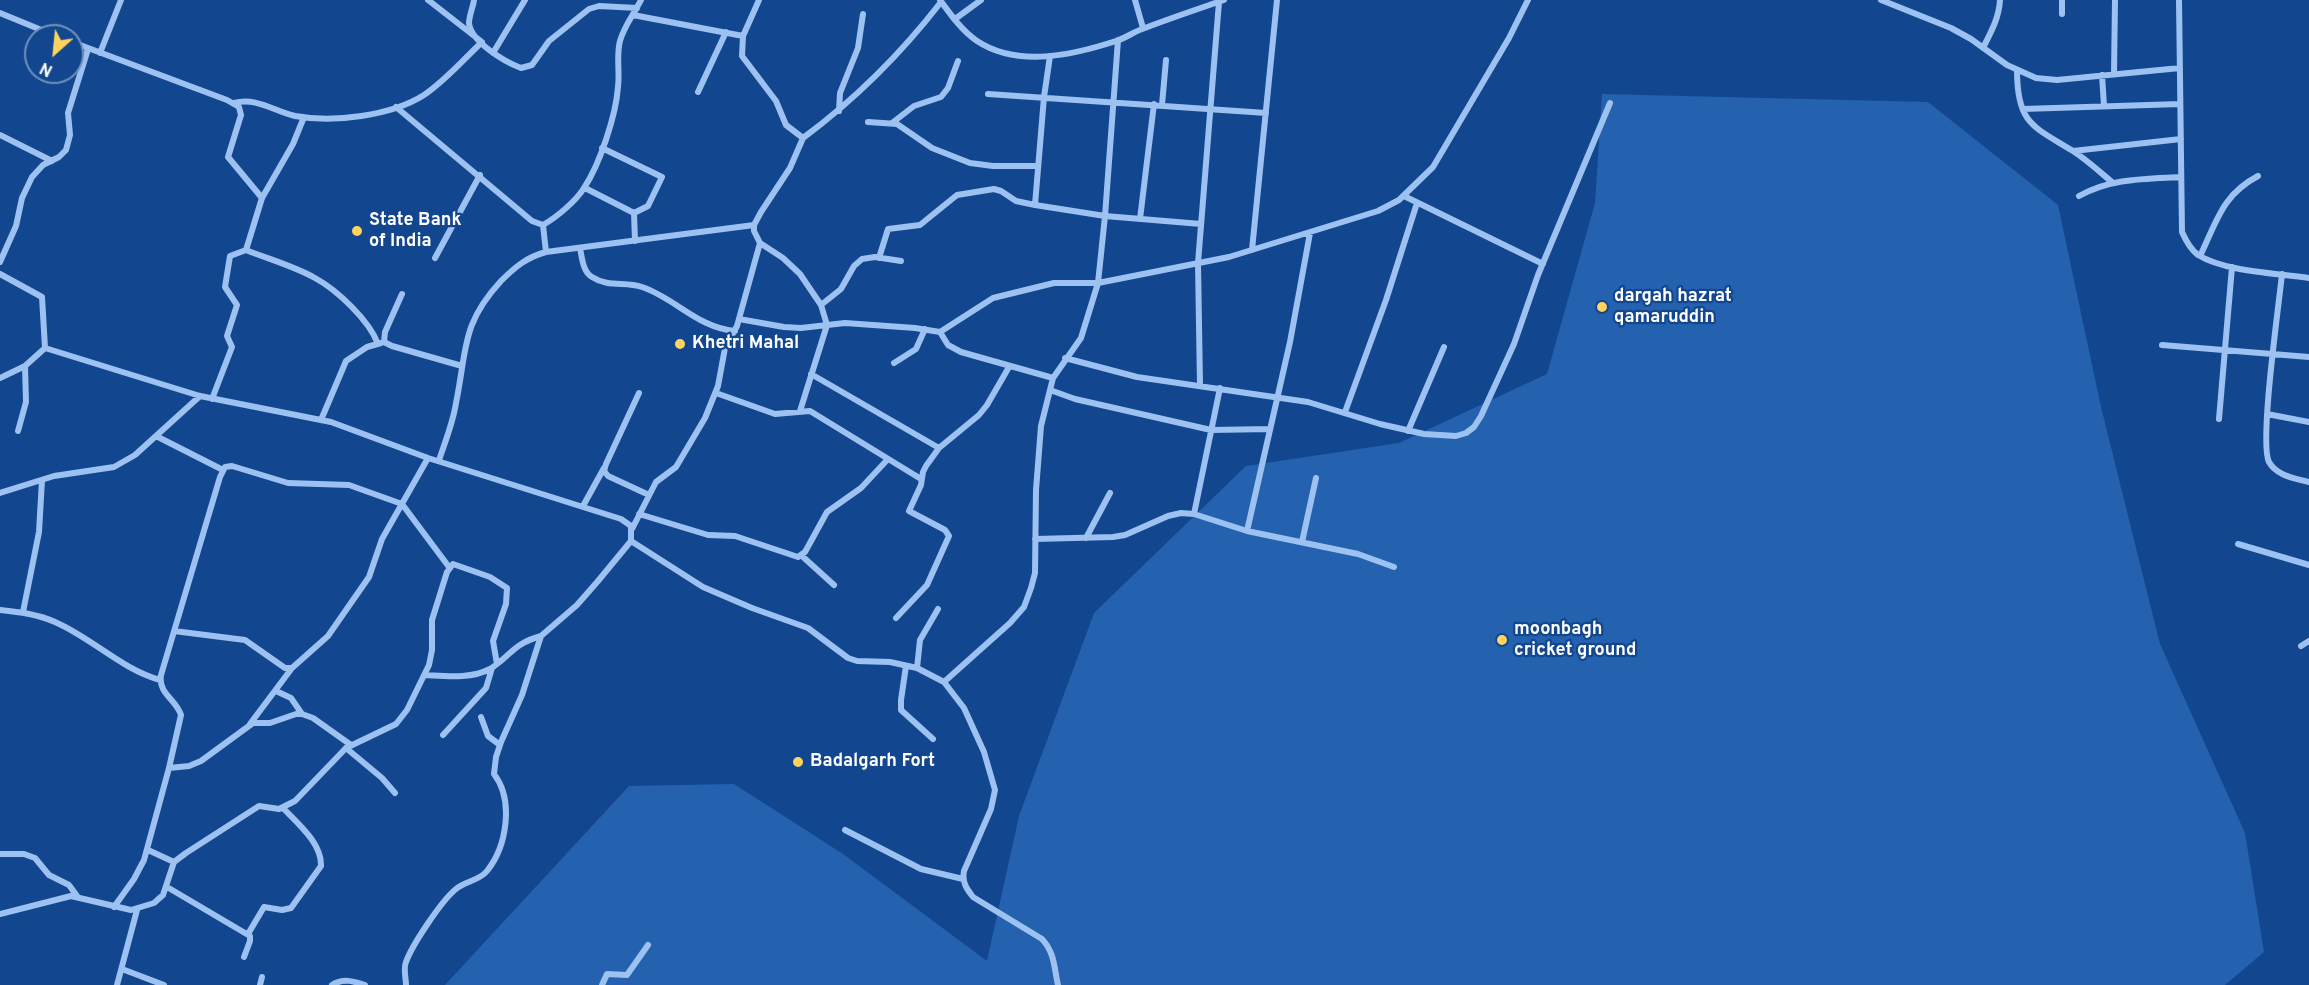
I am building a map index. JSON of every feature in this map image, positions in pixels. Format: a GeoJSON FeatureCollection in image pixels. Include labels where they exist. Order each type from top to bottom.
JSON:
{"type":"FeatureCollection","features":[{"type":"Feature","properties":{"kind":"street"},"geometry":{"type":"LineString","coordinates":[[100,53],[121,0]]}},
{"type":"Feature","properties":{"kind":"street"},"geometry":{"type":"LineString","coordinates":[[428,0],[493,53],[517,67],[528,67],[549,41],[589,9],[599,6],[742,36]]}},
{"type":"Feature","properties":{"kind":"street"},"geometry":{"type":"LineString","coordinates":[[474,0],[470,26],[482,42]]}},
{"type":"Feature","properties":{"kind":"street"},"geometry":{"type":"LineString","coordinates":[[493,53],[525,0]]}},
{"type":"Feature","properties":{"kind":"street"},"geometry":{"type":"LineString","coordinates":[[543,225],[585,188],[602,148],[617,98],[620,40],[641,0]]}},
{"type":"Feature","properties":{"kind":"street"},"geometry":{"type":"LineString","coordinates":[[759,0],[742,36],[741,48],[747,64],[776,101],[786,125],[802,138]]}},
{"type":"Feature","properties":{"kind":"street"},"geometry":{"type":"LineString","coordinates":[[955,19],[981,0]]}},
{"type":"Feature","properties":{"kind":"street"},"geometry":{"type":"LineString","coordinates":[[1135,0],[1143,28]]}},
{"type":"Feature","properties":{"kind":"street"},"geometry":{"type":"LineString","coordinates":[[1252,250],[1276,0]]}},
{"type":"Feature","properties":{"kind":"street"},"geometry":{"type":"LineString","coordinates":[[739,319],[784,327],[801,328],[844,323],[940,332],[993,298],[1054,283],[1098,283],[1198,263],[1252,250],[1378,211],[1404,196],[1433,167],[1509,38],[1528,0]]}},
{"type":"Feature","properties":{"kind":"street"},"geometry":{"type":"LineString","coordinates":[[1881,0],[1951,28],[2017,70],[2036,78],[2057,80],[2180,68]]}},
{"type":"Feature","properties":{"kind":"street"},"geometry":{"type":"LineString","coordinates":[[1983,48],[1995,25],[2000,0]]}},
{"type":"Feature","properties":{"kind":"street"},"geometry":{"type":"LineString","coordinates":[[2062,0],[2062,14]]}},
{"type":"Feature","properties":{"kind":"street"},"geometry":{"type":"LineString","coordinates":[[2114,74],[2115,0]]}},
{"type":"Feature","properties":{"kind":"street"},"geometry":{"type":"LineString","coordinates":[[2179,0],[2182,232],[2188,245],[2200,256],[2210,261],[2232,267],[2309,278]]}},
{"type":"Feature","properties":{"kind":"street"},"geometry":{"type":"LineString","coordinates":[[800,411],[827,325],[821,305],[792,265],[760,243],[753,231],[754,225],[790,168],[802,138],[839,111],[890,64],[940,1],[966,33],[978,42],[1014,55],[1050,56],[1065,55],[1118,40],[1205,3],[1222,1],[1198,263],[1200,385]]}},
{"type":"Feature","properties":{"kind":"street"},"geometry":{"type":"LineString","coordinates":[[0,13],[27,24]]}},
{"type":"Feature","properties":{"kind":"street"},"geometry":{"type":"LineString","coordinates":[[839,111],[840,93],[858,48],[863,14]]}},
{"type":"Feature","properties":{"kind":"street"},"geometry":{"type":"LineString","coordinates":[[698,92],[726,32]]}},
{"type":"Feature","properties":{"kind":"street"},"geometry":{"type":"LineString","coordinates":[[944,682],[1010,623],[1024,607],[1035,573],[1041,426],[1053,378],[1080,338],[1098,283],[1118,40]]}},
{"type":"Feature","properties":{"kind":"street"},"geometry":{"type":"LineString","coordinates":[[234,103],[250,100],[304,117],[357,116],[396,106],[424,95],[482,42]]}},
{"type":"Feature","properties":{"kind":"street"},"geometry":{"type":"LineString","coordinates":[[84,47],[234,103],[239,107],[240,115],[228,157],[262,198]]}},
{"type":"Feature","properties":{"kind":"street"},"geometry":{"type":"LineString","coordinates":[[0,262],[16,226],[22,198],[32,177],[43,165],[59,157],[68,145],[68,113],[88,49]]}},
{"type":"Feature","properties":{"kind":"street"},"geometry":{"type":"LineString","coordinates":[[1035,205],[1044,97],[1050,56]]}},
{"type":"Feature","properties":{"kind":"street"},"geometry":{"type":"LineString","coordinates":[[1162,105],[1166,60]]}},
{"type":"Feature","properties":{"kind":"street"},"geometry":{"type":"LineString","coordinates":[[892,123],[914,106],[941,97],[948,88],[958,61]]}},
{"type":"Feature","properties":{"kind":"street"},"geometry":{"type":"LineString","coordinates":[[2017,70],[2018,99],[2034,127],[2073,151],[2113,183]]}},
{"type":"Feature","properties":{"kind":"street"},"geometry":{"type":"LineString","coordinates":[[2102,75],[2104,106]]}},
{"type":"Feature","properties":{"kind":"street"},"geometry":{"type":"LineString","coordinates":[[988,94],[1266,113]]}},
{"type":"Feature","properties":{"kind":"street"},"geometry":{"type":"LineString","coordinates":[[1065,358],[1137,377],[1277,396],[1345,412],[1408,431],[1456,436],[1466,433],[1474,427],[1514,344],[1542,264],[1610,103]]}},
{"type":"Feature","properties":{"kind":"street"},"geometry":{"type":"LineString","coordinates":[[1140,219],[1154,104]]}},
{"type":"Feature","properties":{"kind":"street"},"geometry":{"type":"LineString","coordinates":[[2023,109],[2180,104]]}},
{"type":"Feature","properties":{"kind":"street"},"geometry":{"type":"LineString","coordinates":[[396,106],[532,221],[543,225]]}},
{"type":"Feature","properties":{"kind":"street"},"geometry":{"type":"LineString","coordinates":[[246,250],[262,198],[293,144],[304,117]]}},
{"type":"Feature","properties":{"kind":"street"},"geometry":{"type":"LineString","coordinates":[[868,122],[892,123],[932,148],[970,163],[993,166],[1038,166]]}},
{"type":"Feature","properties":{"kind":"street"},"geometry":{"type":"LineString","coordinates":[[0,135],[52,161]]}},
{"type":"Feature","properties":{"kind":"street"},"geometry":{"type":"LineString","coordinates":[[2073,151],[2181,139]]}},
{"type":"Feature","properties":{"kind":"street"},"geometry":{"type":"LineString","coordinates":[[602,148],[662,177],[648,206],[634,213]]}},
{"type":"Feature","properties":{"kind":"street"},"geometry":{"type":"LineString","coordinates":[[435,258],[480,175]]}},
{"type":"Feature","properties":{"kind":"street"},"geometry":{"type":"LineString","coordinates":[[2200,256],[2228,198],[2237,189],[2258,176]]}},
{"type":"Feature","properties":{"kind":"street"},"geometry":{"type":"LineString","coordinates":[[2079,196],[2113,183],[2181,177]]}},
{"type":"Feature","properties":{"kind":"street"},"geometry":{"type":"LineString","coordinates":[[585,188],[634,213]]}},
{"type":"Feature","properties":{"kind":"street"},"geometry":{"type":"LineString","coordinates":[[879,258],[888,229],[916,227],[957,195],[997,189],[1016,201],[1035,205],[1105,216],[1201,224]]}},
{"type":"Feature","properties":{"kind":"street"},"geometry":{"type":"LineString","coordinates":[[1404,196],[1542,264]]}},
{"type":"Feature","properties":{"kind":"street"},"geometry":{"type":"LineString","coordinates":[[1345,412],[1386,300],[1417,203]]}},
{"type":"Feature","properties":{"kind":"street"},"geometry":{"type":"LineString","coordinates":[[634,213],[635,241]]}},
{"type":"Feature","properties":{"kind":"street"},"geometry":{"type":"LineString","coordinates":[[543,225],[546,252]]}},
{"type":"Feature","properties":{"kind":"street"},"geometry":{"type":"LineString","coordinates":[[439,460],[456,405],[473,319],[487,296],[518,264],[546,252],[754,225]]}},
{"type":"Feature","properties":{"kind":"street"},"geometry":{"type":"LineString","coordinates":[[1247,531],[1290,342],[1310,233]]}},
{"type":"Feature","properties":{"kind":"street"},"geometry":{"type":"LineString","coordinates":[[631,530],[658,480],[672,471],[682,459],[716,393],[725,348],[739,319],[760,243]]}},
{"type":"Feature","properties":{"kind":"street"},"geometry":{"type":"LineString","coordinates":[[580,248],[585,268],[591,277],[609,284],[643,287],[708,325],[721,330],[735,331]]}},
{"type":"Feature","properties":{"kind":"street"},"geometry":{"type":"LineString","coordinates":[[212,399],[232,347],[227,336],[237,305],[225,287],[230,256],[246,250],[315,278],[348,304],[381,343]]}},
{"type":"Feature","properties":{"kind":"street"},"geometry":{"type":"LineString","coordinates":[[821,305],[841,289],[857,262],[868,257],[901,261]]}},
{"type":"Feature","properties":{"kind":"street"},"geometry":{"type":"LineString","coordinates":[[2219,419],[2232,267]]}},
{"type":"Feature","properties":{"kind":"street"},"geometry":{"type":"LineString","coordinates":[[0,274],[42,297],[45,348]]}},
{"type":"Feature","properties":{"kind":"street"},"geometry":{"type":"LineString","coordinates":[[2282,274],[2267,414],[2267,456],[2277,471],[2286,476],[2309,482]]}},
{"type":"Feature","properties":{"kind":"street"},"geometry":{"type":"LineString","coordinates":[[381,343],[402,294]]}},
{"type":"Feature","properties":{"kind":"street"},"geometry":{"type":"LineString","coordinates":[[894,363],[915,349],[925,329]]}},
{"type":"Feature","properties":{"kind":"street"},"geometry":{"type":"LineString","coordinates":[[940,332],[948,345],[961,352],[1053,378]]}},
{"type":"Feature","properties":{"kind":"street"},"geometry":{"type":"LineString","coordinates":[[321,420],[346,361],[367,347],[381,343],[462,366]]}},
{"type":"Feature","properties":{"kind":"street"},"geometry":{"type":"LineString","coordinates":[[2162,345],[2309,357]]}},
{"type":"Feature","properties":{"kind":"street"},"geometry":{"type":"LineString","coordinates":[[1408,431],[1444,347]]}},
{"type":"Feature","properties":{"kind":"street"},"geometry":{"type":"LineString","coordinates":[[1,380],[25,366],[45,348]]}},
{"type":"Feature","properties":{"kind":"street"},"geometry":{"type":"LineString","coordinates":[[45,348],[200,396],[321,420],[428,458],[628,523],[631,530],[631,541],[577,605],[541,636],[521,643],[494,666],[483,672],[462,676],[425,675]]}},
{"type":"Feature","properties":{"kind":"street"},"geometry":{"type":"LineString","coordinates":[[18,431],[26,402],[25,366]]}},
{"type":"Feature","properties":{"kind":"street"},"geometry":{"type":"LineString","coordinates":[[896,618],[927,585],[949,536],[945,530],[909,511],[921,485],[924,469],[939,448],[979,415],[1009,367]]}},
{"type":"Feature","properties":{"kind":"street"},"geometry":{"type":"LineString","coordinates":[[811,374],[939,448]]}},
{"type":"Feature","properties":{"kind":"street"},"geometry":{"type":"LineString","coordinates":[[1194,514],[1220,388]]}},
{"type":"Feature","properties":{"kind":"street"},"geometry":{"type":"LineString","coordinates":[[1050,390],[1075,399],[1211,430],[1270,429]]}},
{"type":"Feature","properties":{"kind":"street"},"geometry":{"type":"LineString","coordinates":[[583,507],[639,393]]}},
{"type":"Feature","properties":{"kind":"street"},"geometry":{"type":"LineString","coordinates":[[716,393],[775,414],[810,411],[921,479]]}},
{"type":"Feature","properties":{"kind":"street"},"geometry":{"type":"LineString","coordinates":[[0,493],[54,476],[114,467],[135,455],[200,396]]}},
{"type":"Feature","properties":{"kind":"street"},"geometry":{"type":"LineString","coordinates":[[2267,414],[2309,422]]}},
{"type":"Feature","properties":{"kind":"street"},"geometry":{"type":"LineString","coordinates":[[156,436],[223,470]]}},
{"type":"Feature","properties":{"kind":"street"},"geometry":{"type":"LineString","coordinates":[[248,727],[292,668],[328,636],[341,619],[369,577],[382,538],[428,458]]}},
{"type":"Feature","properties":{"kind":"street"},"geometry":{"type":"LineString","coordinates":[[802,556],[827,512],[861,488],[888,459]]}},
{"type":"Feature","properties":{"kind":"street"},"geometry":{"type":"LineString","coordinates":[[114,907],[140,869],[169,768],[181,715],[178,708],[164,693],[160,680],[223,470],[232,466],[288,483],[349,485],[402,504],[449,567]]}},
{"type":"Feature","properties":{"kind":"street"},"geometry":{"type":"LineString","coordinates":[[604,468],[608,476],[649,495]]}},
{"type":"Feature","properties":{"kind":"street"},"geometry":{"type":"LineString","coordinates":[[1302,542],[1316,478]]}},
{"type":"Feature","properties":{"kind":"street"},"geometry":{"type":"LineString","coordinates":[[23,612],[38,541],[42,480]]}},
{"type":"Feature","properties":{"kind":"street"},"geometry":{"type":"LineString","coordinates":[[1086,538],[1110,493]]}},
{"type":"Feature","properties":{"kind":"street"},"geometry":{"type":"LineString","coordinates":[[1035,539],[1125,535],[1168,516],[1181,513],[1194,514],[1247,531],[1358,554],[1394,567]]}},
{"type":"Feature","properties":{"kind":"street"},"geometry":{"type":"LineString","coordinates":[[639,514],[701,533],[735,536],[794,557],[802,556],[834,585]]}},
{"type":"Feature","properties":{"kind":"street"},"geometry":{"type":"LineString","coordinates":[[631,541],[703,587],[808,628],[848,658],[857,662],[890,662],[917,668],[944,682],[964,708],[984,752],[995,790],[991,809],[964,871],[963,879],[966,889],[973,897],[1042,939],[1054,958],[1058,985]]}},
{"type":"Feature","properties":{"kind":"street"},"geometry":{"type":"LineString","coordinates":[[2238,544],[2309,565]]}},
{"type":"Feature","properties":{"kind":"street"},"geometry":{"type":"LineString","coordinates":[[0,914],[63,897],[77,896],[114,907],[137,910],[159,900],[167,887],[174,862],[186,853],[260,807],[283,808],[303,795],[348,746],[396,724],[407,710],[425,675],[432,650],[432,620],[449,567],[453,564],[499,581],[507,588],[506,604],[493,641],[494,666],[486,688],[443,735]]}},
{"type":"Feature","properties":{"kind":"street"},"geometry":{"type":"LineString","coordinates":[[917,668],[920,640],[938,609]]}},
{"type":"Feature","properties":{"kind":"street"},"geometry":{"type":"LineString","coordinates":[[0,610],[23,612],[66,627],[135,671],[160,680]]}},
{"type":"Feature","properties":{"kind":"street"},"geometry":{"type":"LineString","coordinates":[[174,631],[245,640],[285,668],[292,668]]}},
{"type":"Feature","properties":{"kind":"street"},"geometry":{"type":"LineString","coordinates":[[406,985],[405,964],[415,945],[456,888],[477,880],[488,870],[500,845],[506,827],[505,796],[501,783],[494,774],[496,757],[522,695],[541,636]]}},
{"type":"Feature","properties":{"kind":"street"},"geometry":{"type":"LineString","coordinates":[[2301,646],[2309,641]]}},
{"type":"Feature","properties":{"kind":"street"},"geometry":{"type":"LineString","coordinates":[[906,666],[901,710],[933,739]]}},
{"type":"Feature","properties":{"kind":"street"},"geometry":{"type":"LineString","coordinates":[[276,691],[291,698],[302,714],[313,718],[348,746],[395,793]]}},
{"type":"Feature","properties":{"kind":"street"},"geometry":{"type":"LineString","coordinates":[[169,768],[195,764],[255,723],[270,723],[302,714]]}},
{"type":"Feature","properties":{"kind":"street"},"geometry":{"type":"LineString","coordinates":[[481,717],[488,736],[500,745]]}},
{"type":"Feature","properties":{"kind":"street"},"geometry":{"type":"LineString","coordinates":[[248,934],[264,907],[282,910],[291,908],[321,866],[316,845],[283,808]]}},
{"type":"Feature","properties":{"kind":"street"},"geometry":{"type":"LineString","coordinates":[[845,830],[921,869],[963,879]]}},
{"type":"Feature","properties":{"kind":"street"},"geometry":{"type":"LineString","coordinates":[[147,850],[174,862]]}},
{"type":"Feature","properties":{"kind":"street"},"geometry":{"type":"LineString","coordinates":[[0,854],[12,853],[35,858],[49,875],[69,885],[77,896]]}},
{"type":"Feature","properties":{"kind":"street"},"geometry":{"type":"LineString","coordinates":[[167,887],[248,934],[251,939],[244,957]]}},
{"type":"Feature","properties":{"kind":"street"},"geometry":{"type":"LineString","coordinates":[[117,985],[137,910]]}},
{"type":"Feature","properties":{"kind":"street"},"geometry":{"type":"LineString","coordinates":[[602,985],[606,974],[629,973],[648,945]]}},
{"type":"Feature","properties":{"kind":"street"},"geometry":{"type":"LineString","coordinates":[[122,969],[164,985]]}},
{"type":"Feature","properties":{"kind":"street"},"geometry":{"type":"LineString","coordinates":[[260,985],[262,977]]}},
{"type":"Feature","properties":{"kind":"street"},"geometry":{"type":"LineString","coordinates":[[332,985],[347,980],[365,985]]}},
{"type":"Feature","properties":{"kind":"shaded area"},"geometry":{"type":"Polygon","coordinates":[[[1602,94],[1928,102],[2058,205],[2101,407],[2160,644],[2245,833],[2264,952],[2225,985],[445,985],[629,786],[734,784],[843,854],[987,961],[1019,816],[1094,613],[1246,466],[1399,443],[1547,374],[1595,203],[1602,94]]]}},
{"type":"Feature","properties":{"kind":"place","name":"State Bank of India"},"geometry":{"type":"Point","coordinates":[357,231]}},
{"type":"Feature","properties":{"kind":"place","name":"dargah hazrat qamaruddin"},"geometry":{"type":"Point","coordinates":[1602,307]}},
{"type":"Feature","properties":{"kind":"place","name":"Khetri Mahal"},"geometry":{"type":"Point","coordinates":[680,344]}},
{"type":"Feature","properties":{"kind":"place","name":"moonbagh cricket ground"},"geometry":{"type":"Point","coordinates":[1502,640]}},
{"type":"Feature","properties":{"kind":"place","name":"Badalgarh Fort"},"geometry":{"type":"Point","coordinates":[798,762]}}]}
